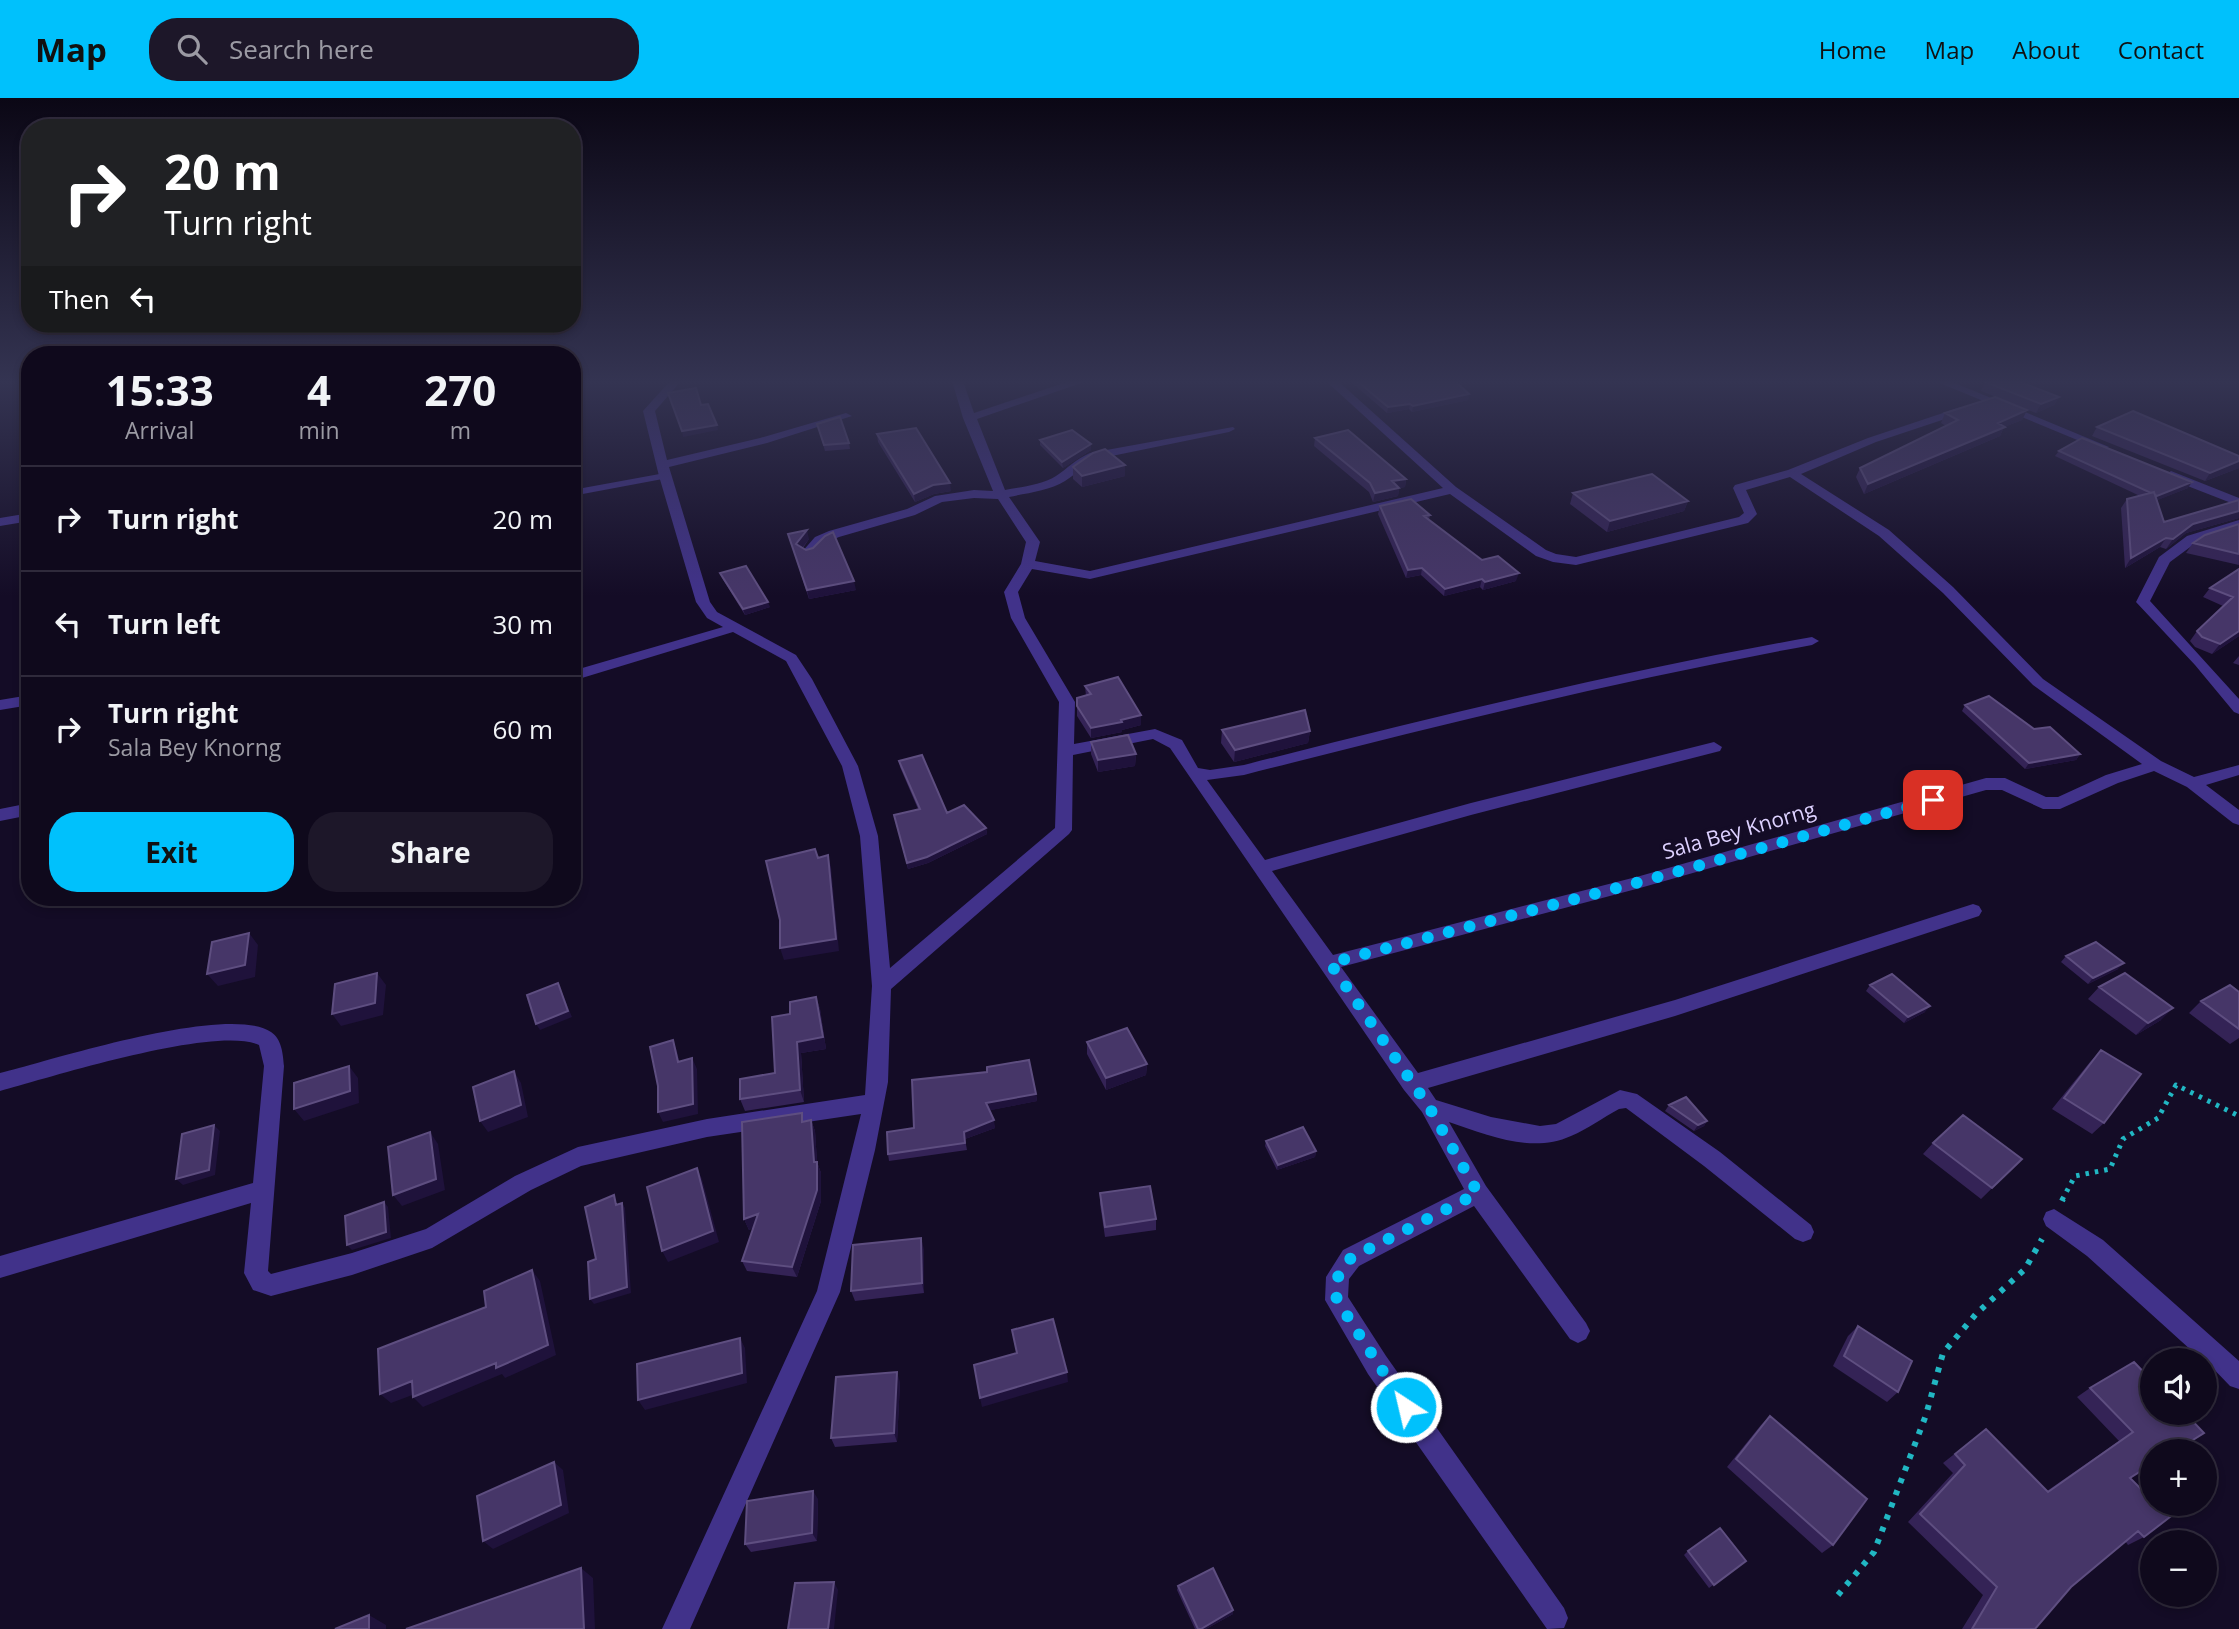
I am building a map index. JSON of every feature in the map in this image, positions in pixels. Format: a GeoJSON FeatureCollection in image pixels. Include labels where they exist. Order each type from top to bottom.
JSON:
{"type":"FeatureCollection","features":[{"type":"Feature","properties":{"kind":"street"},"geometry":{"type":"LineString","coordinates":[[660,452],[703,602],[712,615],[791,658],[805,679],[850,766],[869,836],[882,986],[878,1082],[828,1292],[676,1629]]}},
{"type":"Feature","properties":{"kind":"street"},"geometry":{"type":"LineString","coordinates":[[664,470],[724,452]]}},
{"type":"Feature","properties":{"kind":"street"},"geometry":{"type":"LineString","coordinates":[[882,986],[1063,830],[1067,702],[1018,618],[1011,592],[1028,564],[1033,542],[1024,525],[1000,495],[983,452]]}},
{"type":"Feature","properties":{"kind":"street"},"geometry":{"type":"LineString","coordinates":[[807,553],[820,540],[834,534],[911,512],[939,499],[974,494],[1000,495],[1049,484],[1060,479],[1080,461],[1112,452]]}},
{"type":"Feature","properties":{"kind":"street"},"geometry":{"type":"LineString","coordinates":[[1410,452],[1452,490],[1541,553],[1564,561],[1576,561],[1743,520],[1751,514],[1739,488],[1792,473],[1842,452]]}},
{"type":"Feature","properties":{"kind":"street"},"geometry":{"type":"LineString","coordinates":[[2164,472],[2239,502]]}},
{"type":"Feature","properties":{"kind":"street"},"geometry":{"type":"LineString","coordinates":[[1792,473],[1884,533],[1958,599],[2038,682],[2155,765],[2193,783],[2239,819]]}},
{"type":"Feature","properties":{"kind":"street"},"geometry":{"type":"LineString","coordinates":[[1028,564],[1090,575],[1452,490]]}},
{"type":"Feature","properties":{"kind":"street"},"geometry":{"type":"LineString","coordinates":[[0,522],[21,518]]}},
{"type":"Feature","properties":{"kind":"street"},"geometry":{"type":"LineString","coordinates":[[2239,524],[2192,539],[2164,560],[2143,602],[2200,662],[2239,709]]}},
{"type":"Feature","properties":{"kind":"street"},"geometry":{"type":"LineString","coordinates":[[581,673],[733,628]]}},
{"type":"Feature","properties":{"kind":"street"},"geometry":{"type":"LineString","coordinates":[[1192,772],[1210,775],[1244,770],[1519,701],[1727,655],[1812,640]]}},
{"type":"Feature","properties":{"kind":"street"},"geometry":{"type":"LineString","coordinates":[[0,705],[21,702]]}},
{"type":"Feature","properties":{"kind":"street"},"geometry":{"type":"LineString","coordinates":[[1065,751],[1155,734],[1176,744],[1192,772],[1330,963],[1429,1107],[1478,1193],[1578,1331]]}},
{"type":"Feature","properties":{"kind":"street"},"geometry":{"type":"LineString","coordinates":[[1260,868],[1471,808],[1714,747]]}},
{"type":"Feature","properties":{"kind":"street","name":"Sala Bey Knorng"},"geometry":{"type":"LineString","coordinates":[[1330,963],[1640,882],[1986,785],[2005,784],[2043,803],[2060,803],[2112,779],[2155,765]]}},
{"type":"Feature","properties":{"kind":"street"},"geometry":{"type":"LineString","coordinates":[[2193,783],[2239,770]]}},
{"type":"Feature","properties":{"kind":"street"},"geometry":{"type":"LineString","coordinates":[[0,815],[21,811]]}},
{"type":"Feature","properties":{"kind":"street"},"geometry":{"type":"LineString","coordinates":[[1411,1084],[1675,1008],[1973,911]]}},
{"type":"Feature","properties":{"kind":"street"},"geometry":{"type":"LineString","coordinates":[[0,1082],[184,1035],[218,1032],[256,1034],[266,1038],[272,1049],[274,1066],[256,1273],[261,1282],[271,1284],[352,1264],[432,1237],[523,1183],[578,1157],[707,1128],[874,1103]]}},
{"type":"Feature","properties":{"kind":"street"},"geometry":{"type":"LineString","coordinates":[[1429,1107],[1537,1136],[1563,1130],[1620,1098],[1630,1100],[1713,1158],[1802,1232]]}},
{"type":"Feature","properties":{"kind":"street"},"geometry":{"type":"LineString","coordinates":[[0,1267],[263,1190]]}},
{"type":"Feature","properties":{"kind":"street"},"geometry":{"type":"LineString","coordinates":[[1478,1193],[1351,1258],[1338,1273],[1335,1289],[1337,1300],[1377,1365],[1554,1618]]}},
{"type":"Feature","properties":{"kind":"street"},"geometry":{"type":"LineString","coordinates":[[2053,1219],[2095,1248],[2239,1377]]}},
{"type":"Feature","properties":{"kind":"lane"},"geometry":{"type":"LineString","coordinates":[[581,491],[664,470]]}},
{"type":"Feature","properties":{"kind":"path"},"geometry":{"type":"LineString","coordinates":[[1838,1595],[1874,1552],[1926,1415],[1943,1353],[1976,1314],[2025,1269],[2075,1176],[2110,1169],[2123,1139],[2158,1118],[2176,1085],[2239,1116]]}},
{"type":"Feature","properties":{"kind":"building"},"geometry":{"type":"Polygon","coordinates":[[[888,452],[931,452],[950,483],[933,485],[914,494],[888,452]]]}},
{"type":"Feature","properties":{"kind":"building"},"geometry":{"type":"Polygon","coordinates":[[[1052,452],[1077,452],[1062,462],[1052,452]]]}},
{"type":"Feature","properties":{"kind":"building"},"geometry":{"type":"Polygon","coordinates":[[[1109,452],[1125,465],[1082,476],[1073,467],[1093,453],[1109,452]]]}},
{"type":"Feature","properties":{"kind":"building"},"geometry":{"type":"Polygon","coordinates":[[[1333,452],[1375,452],[1406,479],[1392,481],[1399,488],[1375,493],[1370,483],[1333,452]]]}},
{"type":"Feature","properties":{"kind":"building"},"geometry":{"type":"Polygon","coordinates":[[[1892,452],[1944,452],[1868,484],[1860,468],[1892,452]]]}},
{"type":"Feature","properties":{"kind":"building"},"geometry":{"type":"Polygon","coordinates":[[[2062,452],[2118,452],[2192,482],[2157,496],[2154,492],[2151,493],[2062,452]]]}},
{"type":"Feature","properties":{"kind":"building"},"geometry":{"type":"Polygon","coordinates":[[[2160,452],[2231,452],[2239,456],[2239,461],[2210,473],[2160,452]]]}},
{"type":"Feature","properties":{"kind":"building"},"geometry":{"type":"Polygon","coordinates":[[[1652,474],[1688,501],[1610,521],[1573,493],[1652,474]]]}},
{"type":"Feature","properties":{"kind":"building"},"geometry":{"type":"Polygon","coordinates":[[[2154,492],[2164,522],[2239,500],[2239,511],[2193,524],[2173,539],[2166,538],[2131,558],[2127,499],[2154,492]]]}},
{"type":"Feature","properties":{"kind":"building"},"geometry":{"type":"Polygon","coordinates":[[[1411,499],[1430,515],[1424,516],[1482,560],[1498,556],[1519,573],[1445,589],[1422,568],[1408,570],[1380,506],[1411,499]]]}},
{"type":"Feature","properties":{"kind":"building"},"geometry":{"type":"Polygon","coordinates":[[[2239,524],[2239,554],[2193,543],[2205,535],[2239,524]]]}},
{"type":"Feature","properties":{"kind":"building"},"geometry":{"type":"Polygon","coordinates":[[[807,530],[796,544],[806,550],[813,548],[833,532],[854,581],[807,590],[788,534],[807,530]]]}},
{"type":"Feature","properties":{"kind":"building"},"geometry":{"type":"Polygon","coordinates":[[[746,566],[768,602],[743,609],[720,573],[746,566]]]}},
{"type":"Feature","properties":{"kind":"building"},"geometry":{"type":"Polygon","coordinates":[[[2239,569],[2239,631],[2220,644],[2202,637],[2197,631],[2233,597],[2210,588],[2239,569]]]}},
{"type":"Feature","properties":{"kind":"building"},"geometry":{"type":"Polygon","coordinates":[[[1118,677],[1141,715],[1091,728],[1077,706],[1077,698],[1091,694],[1085,686],[1118,677]]]}},
{"type":"Feature","properties":{"kind":"building"},"geometry":{"type":"Polygon","coordinates":[[[1989,696],[2034,729],[2050,727],[2080,754],[2029,763],[1965,705],[1989,696]]]}},
{"type":"Feature","properties":{"kind":"building"},"geometry":{"type":"Polygon","coordinates":[[[1305,710],[1310,731],[1235,750],[1222,730],[1305,710]]]}},
{"type":"Feature","properties":{"kind":"building"},"geometry":{"type":"Polygon","coordinates":[[[1128,735],[1136,754],[1098,760],[1091,742],[1128,735]]]}},
{"type":"Feature","properties":{"kind":"building"},"geometry":{"type":"Polygon","coordinates":[[[922,755],[947,813],[964,805],[986,828],[927,857],[907,863],[894,815],[920,809],[899,761],[922,755]]]}},
{"type":"Feature","properties":{"kind":"building"},"geometry":{"type":"Polygon","coordinates":[[[815,849],[818,858],[828,855],[836,939],[780,948],[780,920],[766,861],[815,849]]]}},
{"type":"Feature","properties":{"kind":"building"},"geometry":{"type":"Polygon","coordinates":[[[249,933],[245,965],[207,974],[212,942],[249,933]]]}},
{"type":"Feature","properties":{"kind":"building"},"geometry":{"type":"Polygon","coordinates":[[[2096,942],[2124,963],[2093,978],[2066,956],[2096,942]]]}},
{"type":"Feature","properties":{"kind":"building"},"geometry":{"type":"Polygon","coordinates":[[[377,973],[375,1003],[332,1014],[335,984],[377,973]]]}},
{"type":"Feature","properties":{"kind":"building"},"geometry":{"type":"Polygon","coordinates":[[[2125,973],[2173,1008],[2148,1023],[2099,987],[2125,973]]]}},
{"type":"Feature","properties":{"kind":"building"},"geometry":{"type":"Polygon","coordinates":[[[1892,974],[1930,1006],[1908,1017],[1870,985],[1892,974]]]}},
{"type":"Feature","properties":{"kind":"building"},"geometry":{"type":"Polygon","coordinates":[[[558,983],[568,1011],[536,1024],[527,995],[558,983]]]}},
{"type":"Feature","properties":{"kind":"building"},"geometry":{"type":"Polygon","coordinates":[[[2230,985],[2239,992],[2239,1029],[2201,1001],[2230,985]]]}},
{"type":"Feature","properties":{"kind":"building"},"geometry":{"type":"Polygon","coordinates":[[[816,997],[823,1037],[797,1042],[800,1090],[740,1099],[740,1079],[775,1073],[772,1017],[790,1014],[790,1002],[816,997]]]}},
{"type":"Feature","properties":{"kind":"building"},"geometry":{"type":"Polygon","coordinates":[[[1127,1028],[1147,1064],[1106,1078],[1087,1042],[1127,1028]]]}},
{"type":"Feature","properties":{"kind":"building"},"geometry":{"type":"Polygon","coordinates":[[[673,1040],[678,1062],[692,1058],[693,1104],[658,1112],[658,1086],[650,1047],[673,1040]]]}},
{"type":"Feature","properties":{"kind":"building"},"geometry":{"type":"Polygon","coordinates":[[[2101,1050],[2141,1074],[2104,1123],[2064,1098],[2101,1050]]]}},
{"type":"Feature","properties":{"kind":"building"},"geometry":{"type":"Polygon","coordinates":[[[1029,1060],[1036,1094],[986,1103],[994,1120],[964,1132],[965,1143],[888,1154],[887,1132],[914,1128],[912,1080],[987,1072],[987,1067],[1029,1060]]]}},
{"type":"Feature","properties":{"kind":"building"},"geometry":{"type":"Polygon","coordinates":[[[349,1066],[350,1091],[294,1109],[294,1083],[349,1066]]]}},
{"type":"Feature","properties":{"kind":"building"},"geometry":{"type":"Polygon","coordinates":[[[514,1071],[521,1105],[480,1121],[473,1087],[514,1071]]]}},
{"type":"Feature","properties":{"kind":"building"},"geometry":{"type":"Polygon","coordinates":[[[1686,1097],[1707,1121],[1698,1125],[1669,1105],[1686,1097]]]}},
{"type":"Feature","properties":{"kind":"building"},"geometry":{"type":"Polygon","coordinates":[[[802,1113],[802,1122],[811,1120],[814,1162],[817,1162],[817,1190],[792,1267],[742,1261],[758,1214],[744,1219],[742,1122],[802,1113]]]}},
{"type":"Feature","properties":{"kind":"building"},"geometry":{"type":"Polygon","coordinates":[[[1963,1115],[2022,1159],[1992,1188],[1933,1143],[1963,1115]]]}},
{"type":"Feature","properties":{"kind":"building"},"geometry":{"type":"Polygon","coordinates":[[[214,1125],[209,1170],[176,1179],[182,1134],[214,1125]]]}},
{"type":"Feature","properties":{"kind":"building"},"geometry":{"type":"Polygon","coordinates":[[[1303,1127],[1316,1151],[1278,1165],[1266,1141],[1303,1127]]]}},
{"type":"Feature","properties":{"kind":"building"},"geometry":{"type":"Polygon","coordinates":[[[430,1132],[436,1179],[393,1195],[388,1147],[430,1132]]]}},
{"type":"Feature","properties":{"kind":"building"},"geometry":{"type":"Polygon","coordinates":[[[697,1168],[713,1231],[662,1251],[647,1187],[697,1168]]]}},
{"type":"Feature","properties":{"kind":"building"},"geometry":{"type":"Polygon","coordinates":[[[1150,1186],[1156,1219],[1105,1227],[1100,1193],[1150,1186]]]}},
{"type":"Feature","properties":{"kind":"building"},"geometry":{"type":"Polygon","coordinates":[[[614,1195],[616,1205],[622,1203],[627,1287],[590,1299],[588,1262],[596,1259],[585,1207],[614,1195]]]}},
{"type":"Feature","properties":{"kind":"building"},"geometry":{"type":"Polygon","coordinates":[[[384,1202],[386,1232],[347,1245],[345,1216],[384,1202]]]}},
{"type":"Feature","properties":{"kind":"building"},"geometry":{"type":"Polygon","coordinates":[[[921,1238],[922,1283],[851,1291],[853,1245],[921,1238]]]}},
{"type":"Feature","properties":{"kind":"building"},"geometry":{"type":"Polygon","coordinates":[[[532,1270],[548,1345],[496,1368],[496,1363],[413,1397],[412,1381],[380,1394],[378,1349],[486,1307],[484,1291],[532,1270]]]}},
{"type":"Feature","properties":{"kind":"building"},"geometry":{"type":"Polygon","coordinates":[[[1053,1319],[1067,1372],[980,1398],[974,1365],[1017,1353],[1012,1330],[1053,1319]]]}},
{"type":"Feature","properties":{"kind":"building"},"geometry":{"type":"Polygon","coordinates":[[[1858,1326],[1912,1361],[1898,1392],[1844,1356],[1858,1326]]]}},
{"type":"Feature","properties":{"kind":"building"},"geometry":{"type":"Polygon","coordinates":[[[740,1338],[742,1373],[638,1400],[637,1364],[740,1338]]]}},
{"type":"Feature","properties":{"kind":"building"},"geometry":{"type":"Polygon","coordinates":[[[2134,1362],[2140,1368],[2140,1425],[2196,1425],[2204,1433],[2194,1439],[2140,1439],[2140,1472],[2130,1478],[2140,1488],[2140,1516],[2170,1517],[2153,1530],[2140,1530],[2140,1533],[2138,1531],[2071,1587],[2035,1629],[1972,1629],[1997,1587],[1920,1514],[1965,1465],[1955,1454],[1986,1429],[2048,1492],[2133,1432],[2090,1388],[2134,1362]]]}},
{"type":"Feature","properties":{"kind":"building"},"geometry":{"type":"Polygon","coordinates":[[[897,1372],[894,1433],[831,1438],[836,1377],[897,1372]]]}},
{"type":"Feature","properties":{"kind":"building"},"geometry":{"type":"Polygon","coordinates":[[[1770,1416],[1867,1499],[1833,1545],[1736,1459],[1770,1416]]]}},
{"type":"Feature","properties":{"kind":"building"},"geometry":{"type":"Polygon","coordinates":[[[554,1462],[561,1505],[483,1541],[477,1496],[554,1462]]]}},
{"type":"Feature","properties":{"kind":"building"},"geometry":{"type":"Polygon","coordinates":[[[813,1491],[812,1533],[745,1544],[747,1501],[813,1491]]]}},
{"type":"Feature","properties":{"kind":"building"},"geometry":{"type":"Polygon","coordinates":[[[1720,1528],[1746,1561],[1714,1585],[1688,1551],[1720,1528]]]}},
{"type":"Feature","properties":{"kind":"building"},"geometry":{"type":"Polygon","coordinates":[[[581,1568],[584,1629],[406,1629],[581,1568]]]}},
{"type":"Feature","properties":{"kind":"building"},"geometry":{"type":"Polygon","coordinates":[[[1213,1568],[1233,1610],[1198,1629],[1178,1586],[1213,1568]]]}},
{"type":"Feature","properties":{"kind":"building"},"geometry":{"type":"Polygon","coordinates":[[[834,1582],[828,1629],[788,1629],[795,1583],[834,1582]]]}},
{"type":"Feature","properties":{"kind":"building"},"geometry":{"type":"Polygon","coordinates":[[[369,1615],[369,1629],[335,1629],[369,1615]]]}},
{"type":"Feature","properties":{"kind":"route"},"geometry":{"type":"LineString","coordinates":[[1406,1407],[1337,1300],[1335,1289],[1338,1273],[1351,1258],[1478,1193],[1429,1107],[1330,963],[1640,882],[1933,800]]}}]}
